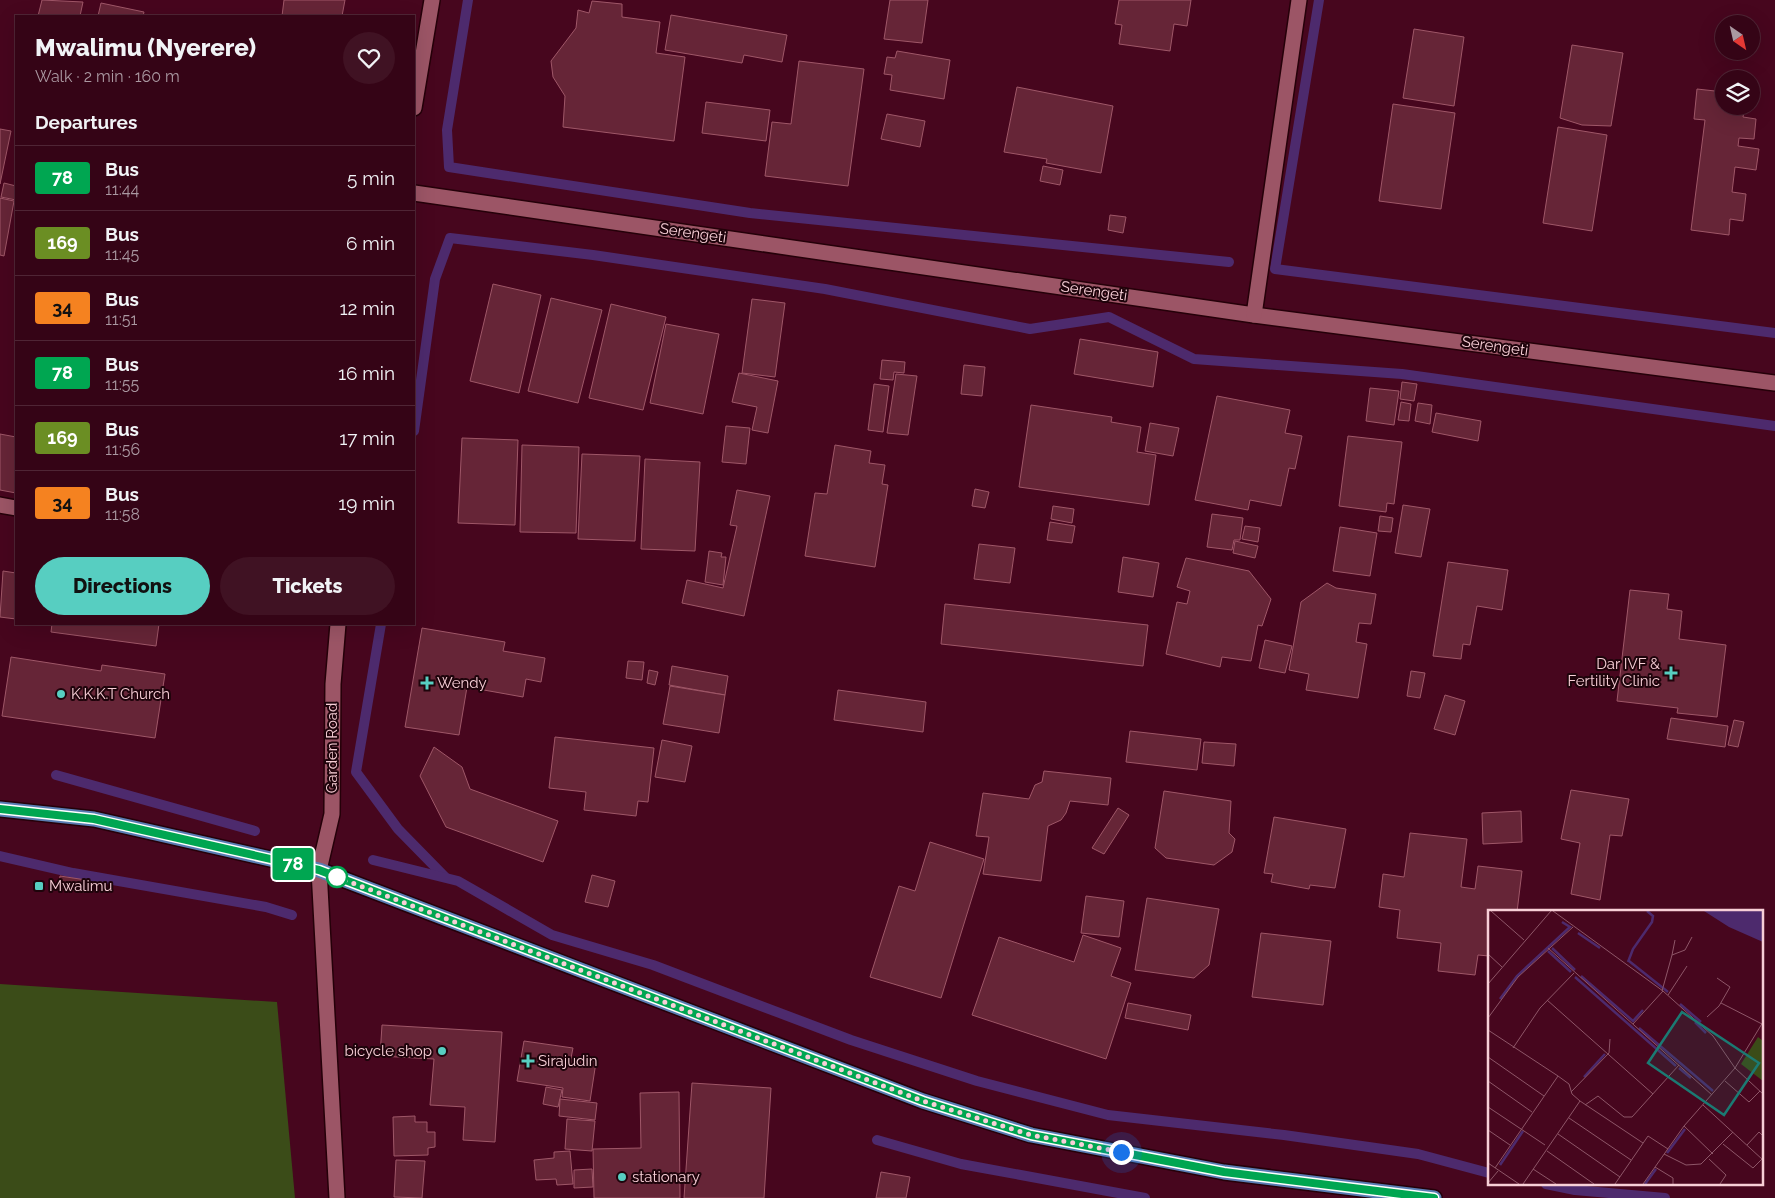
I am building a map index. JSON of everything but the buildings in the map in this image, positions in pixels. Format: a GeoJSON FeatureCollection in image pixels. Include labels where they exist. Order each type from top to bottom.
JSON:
{"type":"FeatureCollection","features":[{"type":"Feature","properties":{"kind":"main road"},"geometry":{"type":"LineString","coordinates":[[0,809],[94,819],[319,870],[923,1101],[1031,1135],[1224,1172],[1353,1193],[1434,1198]]}},
{"type":"Feature","properties":{"kind":"street"},"geometry":{"type":"LineString","coordinates":[[415,102],[432,0]]}},
{"type":"Feature","properties":{"kind":"street"},"geometry":{"type":"LineString","coordinates":[[1254,314],[1300,0]]}},
{"type":"Feature","properties":{"kind":"street","name":"Serengeti"},"geometry":{"type":"LineString","coordinates":[[415,193],[1254,314],[1775,384]]}},
{"type":"Feature","properties":{"kind":"street"},"geometry":{"type":"LineString","coordinates":[[0,505],[15,508]]}},
{"type":"Feature","properties":{"kind":"street","name":"Garden Road"},"geometry":{"type":"LineString","coordinates":[[337,1198],[319,870],[332,814],[332,684],[338,625]]}},
{"type":"Feature","properties":{"kind":"green space"},"geometry":{"type":"Polygon","coordinates":[[[0,984],[277,1002],[295,1198],[0,1198],[0,984]]]}},
{"type":"Feature","properties":{"kind":"waterway"},"geometry":{"type":"LineString","coordinates":[[468,0],[447,130],[449,167],[750,213],[1229,262]]}},
{"type":"Feature","properties":{"kind":"waterway"},"geometry":{"type":"LineString","coordinates":[[1319,0],[1275,269],[1775,333]]}},
{"type":"Feature","properties":{"kind":"waterway"},"geometry":{"type":"LineString","coordinates":[[415,424],[435,279],[450,238],[593,255],[825,289],[1030,329],[1109,317],[1194,359],[1402,374],[1775,426]]}},
{"type":"Feature","properties":{"kind":"waterway"},"geometry":{"type":"LineString","coordinates":[[381,625],[356,772],[398,829],[445,877]]}},
{"type":"Feature","properties":{"kind":"waterway"},"geometry":{"type":"LineString","coordinates":[[56,775],[255,831]]}},
{"type":"Feature","properties":{"kind":"waterway"},"geometry":{"type":"LineString","coordinates":[[0,856],[73,873],[266,907],[292,915]]}},
{"type":"Feature","properties":{"kind":"waterway"},"geometry":{"type":"LineString","coordinates":[[373,860],[458,881],[552,935],[653,965],[851,1040],[977,1081],[1108,1115],[1284,1135],[1418,1154],[1488,1173]]}},
{"type":"Feature","properties":{"kind":"waterway"},"geometry":{"type":"LineString","coordinates":[[877,1140],[961,1164],[1145,1198]]}},
{"type":"Feature","properties":{"kind":"waterway"},"geometry":{"type":"LineString","coordinates":[[1556,1186],[1575,1190],[1665,1198]]}},
{"type":"Feature","properties":{"kind":"bus line","name":"78"},"geometry":{"type":"LineString","coordinates":[[0,809],[94,819],[319,870],[923,1101],[1031,1135],[1224,1172],[1434,1198]]}},
{"type":"Feature","properties":{"kind":"place","name":"Dar IVF & Fertility Clinic"},"geometry":{"type":"Point","coordinates":[1671,673]}},
{"type":"Feature","properties":{"kind":"place","name":"Wendy"},"geometry":{"type":"Point","coordinates":[427,683]}},
{"type":"Feature","properties":{"kind":"place","name":"K.K.K.T Church"},"geometry":{"type":"Point","coordinates":[61,694]}},
{"type":"Feature","properties":{"kind":"place","name":"Mwalimu"},"geometry":{"type":"Point","coordinates":[39,886]}},
{"type":"Feature","properties":{"kind":"place","name":"bicycle shop"},"geometry":{"type":"Point","coordinates":[442,1051]}},
{"type":"Feature","properties":{"kind":"place","name":"Sirajudin"},"geometry":{"type":"Point","coordinates":[528,1061]}},
{"type":"Feature","properties":{"kind":"place","name":"stationary"},"geometry":{"type":"Point","coordinates":[622,1177]}},
{"type":"Feature","properties":{"kind":"route"},"geometry":{"type":"LineString","coordinates":[[337,877],[923,1101],[1031,1135],[1121,1152]]}}]}
